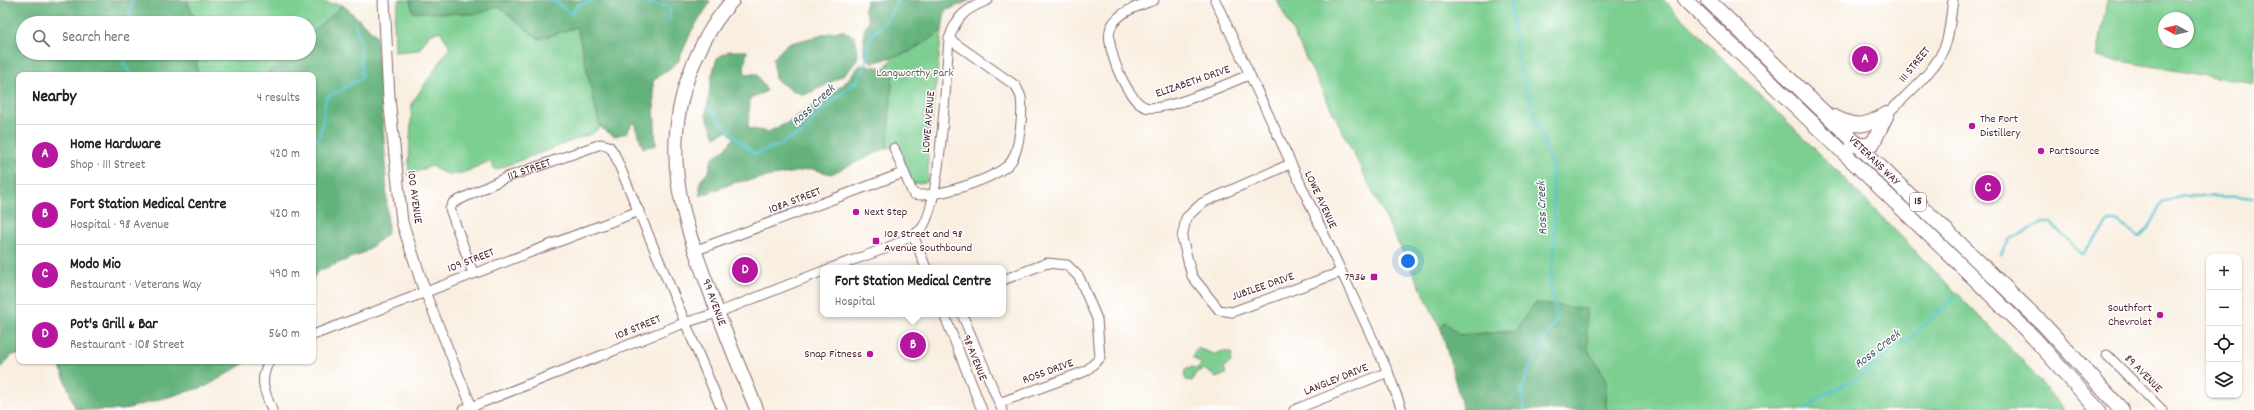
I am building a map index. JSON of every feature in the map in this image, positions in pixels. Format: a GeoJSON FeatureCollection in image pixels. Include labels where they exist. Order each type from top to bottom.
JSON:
{"type":"FeatureCollection","features":[{"type":"Feature","properties":{"kind":"main road","name":"99 AVENUE"},"geometry":{"type":"LineString","coordinates":[[733,0],[718,19],[698,53],[683,95],[679,110],[676,146],[678,192],[694,251],[757,410]]}},
{"type":"Feature","properties":{"kind":"main road","name":"VETERANS WAY"},"geometry":{"type":"LineString","coordinates":[[1685,0],[2033,337],[2098,410]]}},
{"type":"Feature","properties":{"kind":"main road","name":"VETERANS WAY"},"geometry":{"type":"LineString","coordinates":[[1708,0],[2044,325],[2122,410]]}},
{"type":"Feature","properties":{"kind":"main road"},"geometry":{"type":"LineString","coordinates":[[1824,112],[1855,126],[1868,124],[1888,114]]}},
{"type":"Feature","properties":{"kind":"main road"},"geometry":{"type":"LineString","coordinates":[[1837,146],[1858,144],[1866,145],[1873,143],[1888,114]]}},
{"type":"Feature","properties":{"kind":"street","name":"100 AVENUE"},"geometry":{"type":"LineString","coordinates":[[384,0],[389,98],[402,222],[469,409]]}},
{"type":"Feature","properties":{"kind":"street","name":"LOWE AVENUE"},"geometry":{"type":"LineString","coordinates":[[913,235],[922,229],[927,220],[935,194],[949,39],[955,23],[965,11],[988,0]]}},
{"type":"Feature","properties":{"kind":"street","name":"ELIZABETH DRIVE"},"geometry":{"type":"LineString","coordinates":[[1154,0],[1120,15],[1114,22],[1109,35],[1110,49],[1130,95],[1144,107],[1162,108],[1249,75]]}},
{"type":"Feature","properties":{"kind":"street","name":"LOWE AVENUE"},"geometry":{"type":"LineString","coordinates":[[1215,0],[1388,372],[1402,410]]}},
{"type":"Feature","properties":{"kind":"street","name":"111 STREET"},"geometry":{"type":"LineString","coordinates":[[1888,114],[1927,73],[1939,56],[1946,41],[1953,0]]}},
{"type":"Feature","properties":{"kind":"street"},"geometry":{"type":"LineString","coordinates":[[894,148],[903,173],[913,194],[935,194],[974,183],[1008,165],[1017,149],[1020,126],[1021,97],[1016,86],[949,39]]}},
{"type":"Feature","properties":{"kind":"street","name":"112 STREET"},"geometry":{"type":"LineString","coordinates":[[473,273],[450,210],[453,203],[505,178],[597,145],[606,144],[614,153],[639,212]]}},
{"type":"Feature","properties":{"kind":"street","name":"JUBILEE DRIVE"},"geometry":{"type":"LineString","coordinates":[[1290,164],[1202,203],[1186,218],[1182,238],[1192,276],[1219,310],[1232,312],[1341,272]]}},
{"type":"Feature","properties":{"kind":"street","name":"108A STREET"},"geometry":{"type":"LineString","coordinates":[[694,251],[903,173]]}},
{"type":"Feature","properties":{"kind":"street","name":"109 STREET"},"geometry":{"type":"LineString","coordinates":[[316,334],[473,273],[639,212]]}},
{"type":"Feature","properties":{"kind":"street"},"geometry":{"type":"LineString","coordinates":[[639,212],[684,323],[722,410]]}},
{"type":"Feature","properties":{"kind":"street"},"geometry":{"type":"LineString","coordinates":[[838,265],[913,235],[925,265]]}},
{"type":"Feature","properties":{"kind":"street","name":"ROSS DRIVE"},"geometry":{"type":"LineString","coordinates":[[1000,407],[1086,371],[1100,358],[1097,320],[1079,277],[1067,265],[1047,263],[1006,279]]}},
{"type":"Feature","properties":{"kind":"street","name":"108 STREET"},"geometry":{"type":"LineString","coordinates":[[469,409],[684,323],[717,312],[820,272]]}},
{"type":"Feature","properties":{"kind":"street","name":"98 AVENUE"},"geometry":{"type":"LineString","coordinates":[[945,317],[982,410]]}},
{"type":"Feature","properties":{"kind":"street"},"geometry":{"type":"LineString","coordinates":[[963,317],[1000,407]]}},
{"type":"Feature","properties":{"kind":"street","name":"89 AVENUE"},"geometry":{"type":"LineString","coordinates":[[2107,356],[2162,410]]}},
{"type":"Feature","properties":{"kind":"street"},"geometry":{"type":"LineString","coordinates":[[267,365],[262,374],[263,385],[272,410]]}},
{"type":"Feature","properties":{"kind":"street","name":"LANGLEY DRIVE"},"geometry":{"type":"LineString","coordinates":[[1294,410],[1388,372]]}},
{"type":"Feature","properties":{"kind":"green space"},"geometry":{"type":"Polygon","coordinates":[[[0,0],[187,0],[193,16],[16,16],[16,60],[197,60],[197,72],[16,72],[16,354],[12,355],[0,369],[0,0]]]}},
{"type":"Feature","properties":{"kind":"green space"},"geometry":{"type":"Polygon","coordinates":[[[187,0],[303,0],[343,5],[316,29],[316,16],[193,16],[187,0]]]}},
{"type":"Feature","properties":{"kind":"green space"},"geometry":{"type":"Polygon","coordinates":[[[399,0],[410,0],[413,12],[477,14],[499,6],[539,39],[577,27],[600,127],[593,133],[495,170],[490,161],[461,173],[447,174],[432,166],[408,175],[412,103],[450,47],[440,31],[429,35],[419,50],[395,52],[394,20],[399,0]]]}},
{"type":"Feature","properties":{"kind":"green space"},"geometry":{"type":"Polygon","coordinates":[[[410,0],[709,0],[710,3],[692,30],[678,62],[653,81],[656,145],[643,148],[633,121],[627,133],[614,136],[600,127],[577,27],[539,39],[499,7],[477,14],[413,12],[410,0]]]}},
{"type":"Feature","properties":{"kind":"green space"},"geometry":{"type":"Polygon","coordinates":[[[867,0],[971,0],[945,11],[942,31],[909,52],[872,63],[864,55],[864,30],[869,20],[864,9],[867,0]]]}},
{"type":"Feature","properties":{"kind":"green space"},"geometry":{"type":"Polygon","coordinates":[[[1277,0],[1664,0],[1829,163],[2021,359],[2064,410],[1606,410],[1606,378],[1588,350],[1535,303],[1515,331],[1459,335],[1445,323],[1441,329],[1277,0]]]}},
{"type":"Feature","properties":{"kind":"green space"},"geometry":{"type":"Polygon","coordinates":[[[2107,0],[2254,0],[2254,84],[2097,57],[2107,0]]]}},
{"type":"Feature","properties":{"kind":"green space"},"geometry":{"type":"Polygon","coordinates":[[[343,5],[376,35],[385,154],[388,233],[365,252],[316,274],[316,72],[268,72],[281,60],[316,60],[316,29],[343,5]]]}},
{"type":"Feature","properties":{"kind":"green space"},"geometry":{"type":"Polygon","coordinates":[[[842,30],[855,37],[858,55],[851,68],[836,80],[804,95],[791,90],[775,79],[773,59],[787,44],[842,30]]]}},
{"type":"Feature","properties":{"kind":"green space","name":"Langworthy Park"},"geometry":{"type":"Polygon","coordinates":[[[942,31],[928,153],[928,182],[911,184],[895,147],[887,148],[893,74],[885,68],[893,57],[909,52],[942,31]]]}},
{"type":"Feature","properties":{"kind":"green space"},"geometry":{"type":"Polygon","coordinates":[[[729,51],[747,51],[744,68],[745,74],[757,74],[767,91],[750,98],[748,128],[768,132],[787,123],[843,85],[860,65],[885,68],[893,74],[887,148],[831,174],[812,169],[733,183],[700,196],[700,181],[709,171],[712,158],[726,148],[734,138],[727,131],[715,137],[706,115],[712,75],[717,58],[729,51]]]}},
{"type":"Feature","properties":{"kind":"green space"},"geometry":{"type":"Polygon","coordinates":[[[197,60],[281,60],[268,72],[197,72],[197,60]]]}},
{"type":"Feature","properties":{"kind":"green space"},"geometry":{"type":"Polygon","coordinates":[[[1535,303],[1586,309],[1588,350],[1606,378],[1606,410],[1463,410],[1441,329],[1445,322],[1459,335],[1515,331],[1535,303]]]}},
{"type":"Feature","properties":{"kind":"green space"},"geometry":{"type":"Polygon","coordinates":[[[1197,348],[1214,354],[1224,351],[1232,353],[1231,362],[1224,367],[1226,374],[1216,378],[1204,369],[1197,372],[1192,381],[1186,380],[1184,375],[1185,370],[1192,367],[1196,369],[1202,364],[1193,358],[1194,352],[1197,348]]]}},
{"type":"Feature","properties":{"kind":"green space"},"geometry":{"type":"Polygon","coordinates":[[[59,364],[243,364],[207,386],[122,410],[76,410],[59,364]]]}},
{"type":"Feature","properties":{"kind":"waterway","name":"Ross Creek"},"geometry":{"type":"LineString","coordinates":[[129,16],[133,0]]}},
{"type":"Feature","properties":{"kind":"waterway","name":"Ross Creek"},"geometry":{"type":"LineString","coordinates":[[548,0],[557,2],[561,7],[572,14],[579,4],[596,0]]}},
{"type":"Feature","properties":{"kind":"waterway","name":"Ross Creek"},"geometry":{"type":"LineString","coordinates":[[630,0],[670,7],[670,21]]}},
{"type":"Feature","properties":{"kind":"waterway","name":"Ross Creek"},"geometry":{"type":"LineString","coordinates":[[709,108],[737,139],[755,154],[780,145],[790,138],[802,134],[821,111],[858,80],[865,66],[871,36],[885,23],[898,0]]}},
{"type":"Feature","properties":{"kind":"waterway","name":"Ross Creek"},"geometry":{"type":"LineString","coordinates":[[1510,0],[1519,65],[1552,168],[1555,243],[1550,286],[1557,318],[1529,369],[1521,393],[1525,410]]}},
{"type":"Feature","properties":{"kind":"waterway","name":"Ross Creek"},"geometry":{"type":"LineString","coordinates":[[316,139],[320,136],[326,98],[362,78],[360,43],[355,24]]}},
{"type":"Feature","properties":{"kind":"waterway","name":"Ross Creek"},"geometry":{"type":"LineString","coordinates":[[124,60],[125,66],[130,72]]}},
{"type":"Feature","properties":{"kind":"waterway","name":"Ross Creek"},"geometry":{"type":"LineString","coordinates":[[2001,254],[2010,239],[2042,223],[2051,223],[2082,255],[2108,222],[2118,222],[2139,237],[2150,226],[2163,202],[2183,196],[2245,197],[2254,199]]}},
{"type":"Feature","properties":{"kind":"waterway","name":"Ross Creek"},"geometry":{"type":"LineString","coordinates":[[1805,410],[1824,395],[1855,380],[1913,336],[1955,296]]}},
{"type":"Feature","properties":{"kind":"place","name":"Home Hardware"},"geometry":{"type":"Point","coordinates":[1865,59]}},
{"type":"Feature","properties":{"kind":"place","name":"The Fort Distillery"},"geometry":{"type":"Point","coordinates":[1972,126]}},
{"type":"Feature","properties":{"kind":"place","name":"PartSource"},"geometry":{"type":"Point","coordinates":[2041,151]}},
{"type":"Feature","properties":{"kind":"place","name":"Modo Mio"},"geometry":{"type":"Point","coordinates":[1988,188]}},
{"type":"Feature","properties":{"kind":"place","name":"Next Step"},"geometry":{"type":"Point","coordinates":[856,212]}},
{"type":"Feature","properties":{"kind":"place","name":"108 Street and 98 Avenue Southbound"},"geometry":{"type":"Point","coordinates":[876,241]}},
{"type":"Feature","properties":{"kind":"place","name":"Pot's Grill & Bar"},"geometry":{"type":"Point","coordinates":[745,270]}},
{"type":"Feature","properties":{"kind":"place","name":"7936"},"geometry":{"type":"Point","coordinates":[1374,277]}},
{"type":"Feature","properties":{"kind":"place","name":"Southfort Chevrolet"},"geometry":{"type":"Point","coordinates":[2160,315]}},
{"type":"Feature","properties":{"kind":"place","name":"Fort Station Medical Centre"},"geometry":{"type":"Point","coordinates":[913,345]}},
{"type":"Feature","properties":{"kind":"place","name":"Snap Fitness"},"geometry":{"type":"Point","coordinates":[870,354]}}]}
